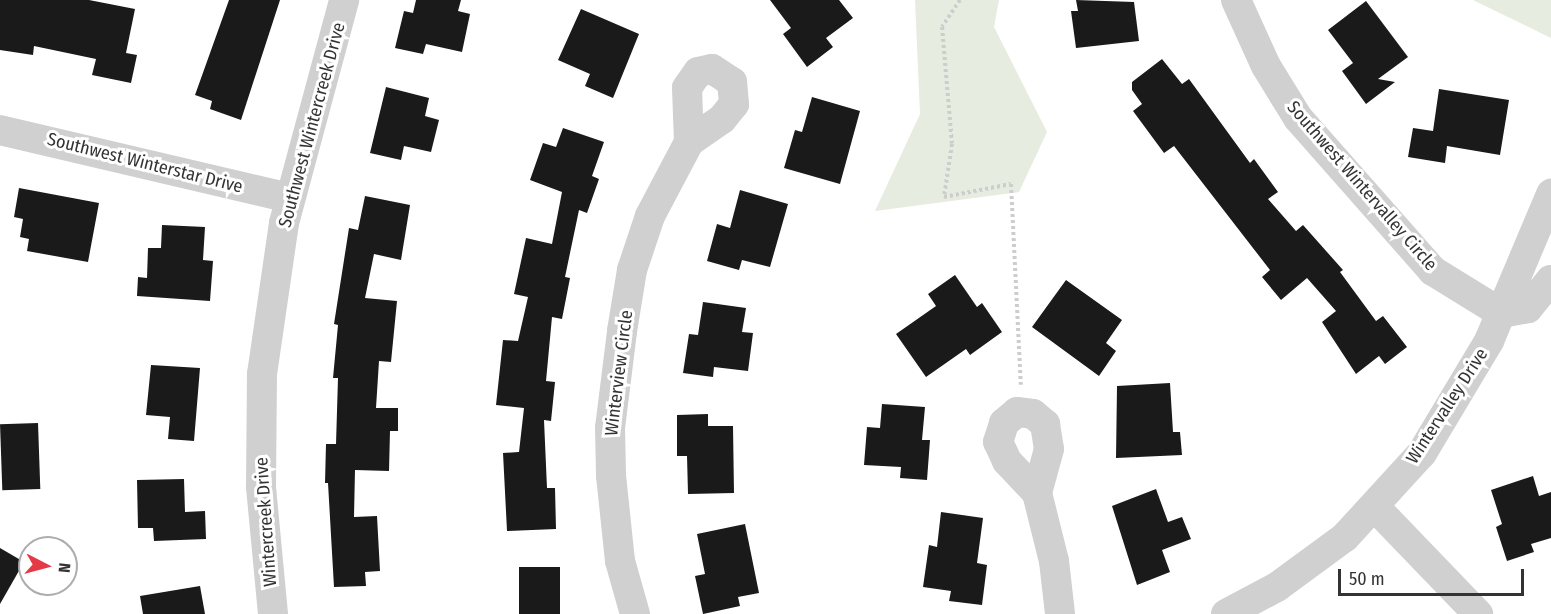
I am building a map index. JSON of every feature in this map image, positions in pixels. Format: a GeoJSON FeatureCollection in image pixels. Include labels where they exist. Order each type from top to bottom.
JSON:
{"type":"FeatureCollection","features":[{"type":"Feature","properties":{"kind":"street","name":"Southwest Wintercreek Drive"},"geometry":{"type":"LineString","coordinates":[[261,429],[262,374],[290,198],[344,0]]}},
{"type":"Feature","properties":{"kind":"street","name":"Southwest Wintervalley Circle"},"geometry":{"type":"LineString","coordinates":[[1236,0],[1266,66],[1299,118],[1432,271],[1501,313]]}},
{"type":"Feature","properties":{"kind":"street","name":"Southwest Winterstar Drive"},"geometry":{"type":"LineString","coordinates":[[0,130],[290,198]]}},
{"type":"Feature","properties":{"kind":"street","name":"Winterview Circle"},"geometry":{"type":"LineString","coordinates":[[635,614],[620,561],[614,520],[610,428],[632,270],[650,216],[689,142]]}},
{"type":"Feature","properties":{"kind":"street","name":"Wintervalley Drive"},"geometry":{"type":"LineString","coordinates":[[1226,614],[1277,587],[1345,537],[1375,507],[1422,453],[1479,360],[1551,194]]}},
{"type":"Feature","properties":{"kind":"street"},"geometry":{"type":"LineString","coordinates":[[1501,313],[1528,308],[1551,280]]}},
{"type":"Feature","properties":{"kind":"street"},"geometry":{"type":"LineString","coordinates":[[1037,493],[1007,461],[998,442],[1004,423],[1017,412],[1033,414],[1045,424],[1049,448],[1037,493],[1054,561],[1060,614]]}},
{"type":"Feature","properties":{"kind":"street","name":"Wintercreek Drive"},"geometry":{"type":"LineString","coordinates":[[261,429],[261,486],[273,614]]}},
{"type":"Feature","properties":{"kind":"street"},"geometry":{"type":"LineString","coordinates":[[1375,507],[1478,614]]}},
{"type":"Feature","properties":{"kind":"path"},"geometry":{"type":"LineString","coordinates":[[960,0],[942,27],[952,144],[944,197],[1011,184],[1023,413]]}},
{"type":"Feature","properties":{"kind":"shaded area"},"geometry":{"type":"Polygon","coordinates":[[[915,0],[999,0],[994,27],[1047,132],[1019,192],[875,211],[920,114],[915,0]]]}},
{"type":"Feature","properties":{"kind":"shaded area"},"geometry":{"type":"Polygon","coordinates":[[[1473,0],[1551,0],[1551,38],[1473,0]]]}},
{"type":"Feature","properties":{"kind":"building"},"geometry":{"type":"Polygon","coordinates":[[[0,0],[89,0],[135,9],[126,53],[137,55],[131,83],[92,75],[96,59],[34,46],[33,55],[0,50],[0,0]]]}},
{"type":"Feature","properties":{"kind":"building"},"geometry":{"type":"Polygon","coordinates":[[[229,0],[280,0],[241,120],[210,109],[212,101],[195,95],[229,0]]]}},
{"type":"Feature","properties":{"kind":"building"},"geometry":{"type":"Polygon","coordinates":[[[416,0],[461,0],[458,11],[470,14],[462,52],[426,44],[423,54],[395,48],[404,11],[413,13],[416,0]]]}},
{"type":"Feature","properties":{"kind":"building"},"geometry":{"type":"Polygon","coordinates":[[[770,0],[839,0],[853,18],[826,38],[833,47],[807,67],[783,34],[791,28],[770,0]]]}},
{"type":"Feature","properties":{"kind":"building"},"geometry":{"type":"Polygon","coordinates":[[[1076,0],[1134,2],[1139,41],[1076,48],[1071,11],[1078,11],[1076,0]]]}},
{"type":"Feature","properties":{"kind":"building"},"geometry":{"type":"Polygon","coordinates":[[[1366,1],[1408,57],[1378,79],[1395,82],[1366,104],[1342,71],[1353,63],[1328,30],[1366,1]]]}},
{"type":"Feature","properties":{"kind":"building"},"geometry":{"type":"Polygon","coordinates":[[[581,9],[639,34],[613,98],[585,86],[590,74],[558,60],[581,9]]]}},
{"type":"Feature","properties":{"kind":"building"},"geometry":{"type":"Polygon","coordinates":[[[1162,59],[1182,84],[1189,79],[1250,163],[1254,159],[1278,192],[1268,199],[1296,231],[1303,225],[1343,270],[1340,272],[1376,321],[1383,316],[1407,347],[1385,364],[1379,356],[1356,374],[1322,322],[1336,311],[1307,278],[1281,300],[1262,277],[1270,270],[1174,146],[1164,153],[1133,111],[1142,104],[1132,90],[1132,82],[1162,59]]]}},
{"type":"Feature","properties":{"kind":"building"},"geometry":{"type":"Polygon","coordinates":[[[386,87],[429,98],[425,116],[439,120],[431,152],[404,146],[401,160],[370,153],[386,87]]]}},
{"type":"Feature","properties":{"kind":"building"},"geometry":{"type":"Polygon","coordinates":[[[1439,89],[1509,100],[1500,155],[1447,146],[1445,163],[1408,157],[1413,128],[1433,131],[1439,89]]]}},
{"type":"Feature","properties":{"kind":"building"},"geometry":{"type":"Polygon","coordinates":[[[812,97],[860,111],[840,184],[784,168],[795,130],[802,132],[812,97]]]}},
{"type":"Feature","properties":{"kind":"building"},"geometry":{"type":"Polygon","coordinates":[[[563,128],[604,142],[592,176],[599,179],[587,213],[579,210],[565,277],[570,278],[562,319],[552,317],[546,381],[555,382],[551,421],[544,420],[547,488],[555,488],[556,529],[507,531],[503,453],[519,452],[524,408],[496,405],[503,340],[518,341],[528,297],[514,294],[526,238],[552,244],[562,192],[530,180],[543,143],[556,147],[563,128]]]}},
{"type":"Feature","properties":{"kind":"building"},"geometry":{"type":"Polygon","coordinates":[[[19,188],[99,203],[88,262],[27,251],[29,239],[20,237],[23,219],[14,217],[19,188]]]}},
{"type":"Feature","properties":{"kind":"building"},"geometry":{"type":"Polygon","coordinates":[[[740,190],[788,204],[770,267],[742,260],[739,270],[707,261],[717,224],[730,228],[740,190]]]}},
{"type":"Feature","properties":{"kind":"building"},"geometry":{"type":"Polygon","coordinates":[[[365,196],[410,205],[401,260],[374,254],[365,298],[397,301],[391,362],[379,361],[376,408],[398,408],[398,431],[390,431],[389,471],[355,470],[354,517],[377,516],[380,571],[365,572],[366,586],[334,587],[328,483],[325,483],[326,444],[336,444],[338,378],[333,378],[338,325],[334,324],[349,228],[358,230],[365,196]]]}},
{"type":"Feature","properties":{"kind":"building"},"geometry":{"type":"Polygon","coordinates":[[[162,225],[205,227],[203,260],[213,261],[210,301],[137,296],[138,277],[147,278],[148,248],[161,248],[162,225]]]}},
{"type":"Feature","properties":{"kind":"building"},"geometry":{"type":"Polygon","coordinates":[[[955,275],[977,307],[982,303],[1002,332],[970,355],[966,349],[926,377],[896,334],[936,306],[928,294],[955,275]]]}},
{"type":"Feature","properties":{"kind":"building"},"geometry":{"type":"Polygon","coordinates":[[[1066,280],[1122,320],[1106,343],[1116,351],[1099,376],[1032,327],[1066,280]]]}},
{"type":"Feature","properties":{"kind":"building"},"geometry":{"type":"Polygon","coordinates":[[[703,302],[746,308],[742,332],[753,333],[748,371],[714,367],[713,377],[683,373],[689,334],[698,335],[703,302]]]}},
{"type":"Feature","properties":{"kind":"building"},"geometry":{"type":"Polygon","coordinates":[[[151,365],[200,368],[194,441],[168,439],[170,417],[146,415],[151,365]]]}},
{"type":"Feature","properties":{"kind":"building"},"geometry":{"type":"Polygon","coordinates":[[[1170,383],[1173,432],[1180,432],[1182,455],[1116,458],[1117,386],[1170,383]]]}},
{"type":"Feature","properties":{"kind":"building"},"geometry":{"type":"Polygon","coordinates":[[[882,404],[925,407],[922,440],[930,440],[927,480],[900,478],[901,467],[864,465],[867,427],[880,428],[882,404]]]}},
{"type":"Feature","properties":{"kind":"building"},"geometry":{"type":"Polygon","coordinates":[[[708,414],[708,426],[733,426],[734,493],[688,494],[687,456],[677,456],[677,415],[708,414]]]}},
{"type":"Feature","properties":{"kind":"building"},"geometry":{"type":"Polygon","coordinates":[[[38,423],[40,489],[2,490],[0,424],[38,423]]]}},
{"type":"Feature","properties":{"kind":"building"},"geometry":{"type":"Polygon","coordinates":[[[1533,476],[1539,496],[1551,492],[1551,538],[1531,544],[1534,552],[1507,561],[1496,527],[1502,524],[1491,490],[1533,476]]]}},
{"type":"Feature","properties":{"kind":"building"},"geometry":{"type":"Polygon","coordinates":[[[184,479],[185,512],[205,511],[206,539],[154,541],[153,528],[138,528],[137,480],[184,479]]]}},
{"type":"Feature","properties":{"kind":"building"},"geometry":{"type":"Polygon","coordinates":[[[1156,489],[1168,522],[1182,517],[1191,539],[1162,550],[1170,572],[1137,585],[1112,506],[1156,489]]]}},
{"type":"Feature","properties":{"kind":"building"},"geometry":{"type":"Polygon","coordinates":[[[941,512],[983,518],[977,563],[987,565],[982,605],[949,601],[951,591],[923,587],[929,545],[937,547],[941,512]]]}},
{"type":"Feature","properties":{"kind":"building"},"geometry":{"type":"Polygon","coordinates":[[[745,524],[759,593],[738,597],[740,606],[703,614],[695,576],[705,574],[697,534],[745,524]]]}},
{"type":"Feature","properties":{"kind":"building"},"geometry":{"type":"Polygon","coordinates":[[[0,548],[18,558],[18,572],[0,604],[0,548]]]}},
{"type":"Feature","properties":{"kind":"building"},"geometry":{"type":"Polygon","coordinates":[[[519,567],[560,567],[560,614],[519,614],[519,567]]]}},
{"type":"Feature","properties":{"kind":"building"},"geometry":{"type":"Polygon","coordinates":[[[200,586],[205,614],[143,614],[140,596],[200,586]]]}}]}
